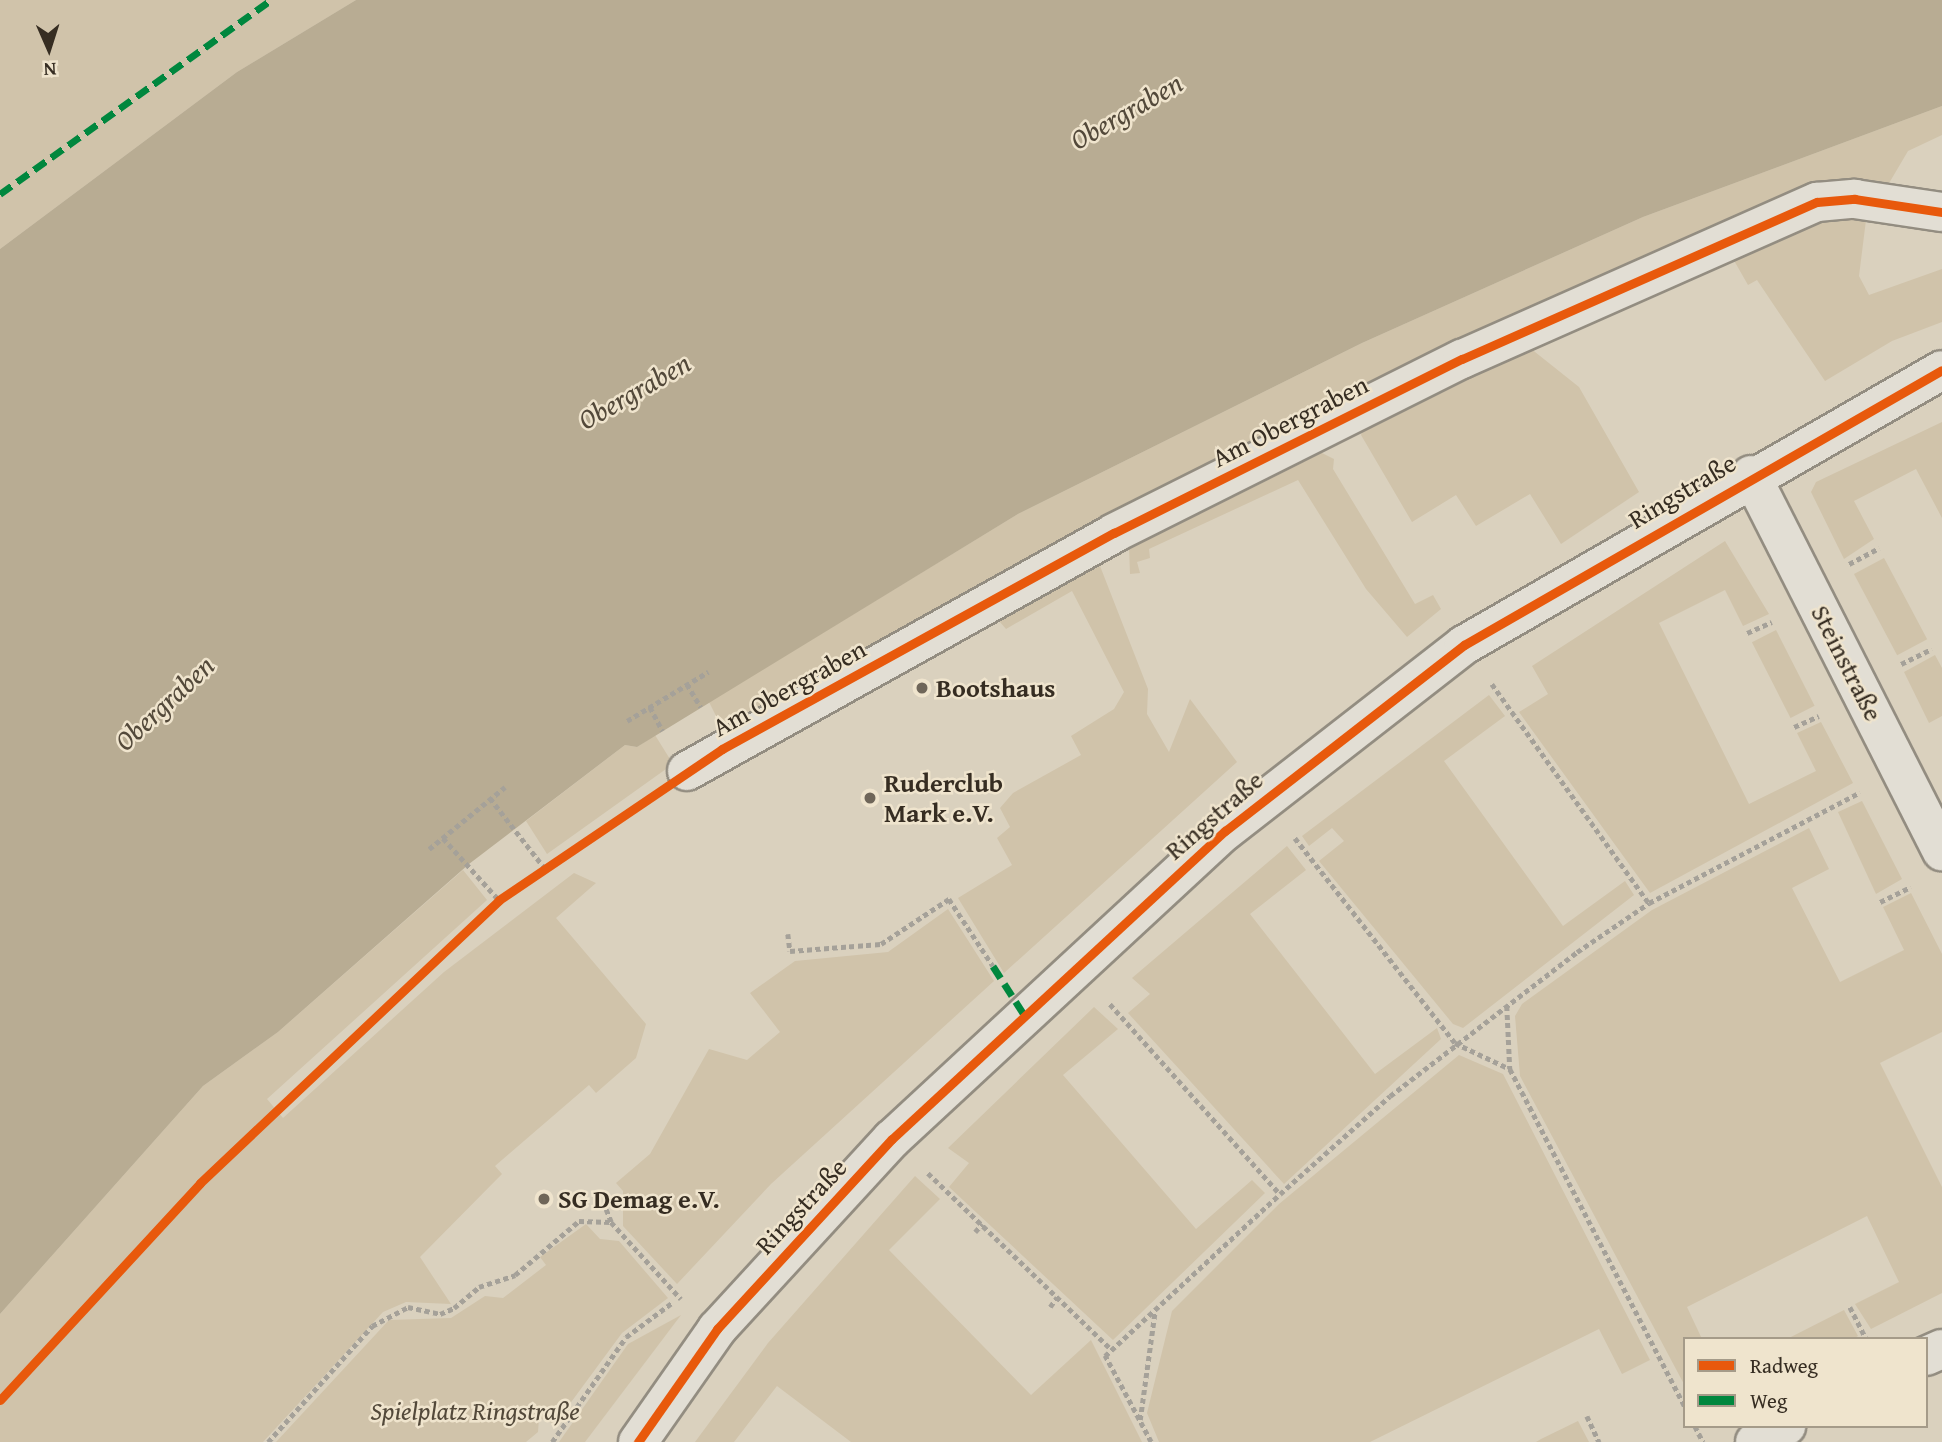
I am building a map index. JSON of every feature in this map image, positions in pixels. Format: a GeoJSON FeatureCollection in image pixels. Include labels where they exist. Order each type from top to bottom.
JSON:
{"type":"FeatureCollection","features":[{"type":"Feature","properties":{"kind":"street","name":"Am Obergraben"},"geometry":{"type":"LineString","coordinates":[[687,771],[1114,533],[1462,359],[1817,202],[1855,200],[1942,212]]}},
{"type":"Feature","properties":{"kind":"street","name":"Ringstraße"},"geometry":{"type":"LineString","coordinates":[[638,1442],[717,1329],[892,1139],[1075,967],[1264,799],[1464,645],[1751,475],[1942,370]]}},
{"type":"Feature","properties":{"kind":"street","name":"Steinstraße"},"geometry":{"type":"LineString","coordinates":[[1751,475],[1942,851]]}},
{"type":"Feature","properties":{"kind":"street"},"geometry":{"type":"LineString","coordinates":[[1755,1442],[1782,1428]]}},
{"type":"Feature","properties":{"kind":"path"},"geometry":{"type":"LineString","coordinates":[[1464,645],[1538,754],[1648,903]]}},
{"type":"Feature","properties":{"kind":"path"},"geometry":{"type":"LineString","coordinates":[[627,721],[708,672]]}},
{"type":"Feature","properties":{"kind":"path"},"geometry":{"type":"LineString","coordinates":[[687,684],[701,707]]}},
{"type":"Feature","properties":{"kind":"path"},"geometry":{"type":"LineString","coordinates":[[650,707],[662,730]]}},
{"type":"Feature","properties":{"kind":"path"},"geometry":{"type":"LineString","coordinates":[[1151,1442],[1105,1356],[1280,1194],[1455,1044],[1648,903],[1901,771]]}},
{"type":"Feature","properties":{"kind":"path"},"geometry":{"type":"LineString","coordinates":[[429,849],[505,787]]}},
{"type":"Feature","properties":{"kind":"path"},"geometry":{"type":"LineString","coordinates":[[490,798],[544,867]]}},
{"type":"Feature","properties":{"kind":"path"},"geometry":{"type":"LineString","coordinates":[[1264,799],[1455,1044],[1510,1069]]}},
{"type":"Feature","properties":{"kind":"path"},"geometry":{"type":"LineString","coordinates":[[443,838],[499,900]]}},
{"type":"Feature","properties":{"kind":"path"},"geometry":{"type":"LineString","coordinates":[[788,934],[790,951],[881,944],[948,899],[993,966]]}},
{"type":"Feature","properties":{"kind":"path"},"geometry":{"type":"LineString","coordinates":[[1075,967],[1280,1194]]}},
{"type":"Feature","properties":{"kind":"path"},"geometry":{"type":"LineString","coordinates":[[1507,1006],[1510,1069],[1683,1402]]}},
{"type":"Feature","properties":{"kind":"path"},"geometry":{"type":"LineString","coordinates":[[1155,1064],[1160,1059]]}},
{"type":"Feature","properties":{"kind":"path"},"geometry":{"type":"LineString","coordinates":[[1219,1140],[1225,1133]]}},
{"type":"Feature","properties":{"kind":"path"},"geometry":{"type":"LineString","coordinates":[[892,1139],[1111,1349]]}},
{"type":"Feature","properties":{"kind":"path"},"geometry":{"type":"LineString","coordinates":[[552,1442],[626,1337],[679,1297],[611,1222],[605,1207]]}},
{"type":"Feature","properties":{"kind":"path"},"geometry":{"type":"LineString","coordinates":[[268,1442],[361,1336],[408,1307],[440,1314],[454,1308],[479,1287],[515,1275],[579,1221],[611,1222]]}},
{"type":"Feature","properties":{"kind":"path"},"geometry":{"type":"LineString","coordinates":[[975,1231],[982,1224]]}},
{"type":"Feature","properties":{"kind":"path"},"geometry":{"type":"LineString","coordinates":[[1050,1307],[1057,1297]]}},
{"type":"Feature","properties":{"kind":"path"},"geometry":{"type":"LineString","coordinates":[[1850,1307],[1865,1337]]}},
{"type":"Feature","properties":{"kind":"path"},"geometry":{"type":"LineString","coordinates":[[1140,1421],[1155,1310]]}},
{"type":"Feature","properties":{"kind":"path"},"geometry":{"type":"LineString","coordinates":[[1587,1416],[1599,1442]]}},
{"type":"Feature","properties":{"kind":"green space"},"geometry":{"type":"Polygon","coordinates":[[[0,0],[356,0],[237,72],[0,249],[0,0]]]}},
{"type":"Feature","properties":{"kind":"green space"},"geometry":{"type":"Polygon","coordinates":[[[1942,106],[1942,135],[1908,151],[1885,190],[1851,183],[725,734],[709,702],[1018,514],[1362,343],[1643,217],[1942,106]]]}},
{"type":"Feature","properties":{"kind":"green space"},"geometry":{"type":"Polygon","coordinates":[[[1840,214],[1866,220],[1859,276],[1869,295],[1942,269],[1942,322],[1892,341],[1825,381],[1757,280],[1748,285],[1732,257],[1840,214]]]}},
{"type":"Feature","properties":{"kind":"green space"},"geometry":{"type":"Polygon","coordinates":[[[1525,344],[1579,387],[1639,492],[1561,544],[1530,494],[1476,526],[1456,495],[1412,522],[1361,435],[1364,424],[1525,344]]]}},
{"type":"Feature","properties":{"kind":"green space"},"geometry":{"type":"Polygon","coordinates":[[[1942,422],[1942,518],[1916,469],[1854,501],[1874,539],[1844,559],[1811,492],[1816,482],[1942,422]]]}},
{"type":"Feature","properties":{"kind":"green space"},"geometry":{"type":"Polygon","coordinates":[[[1312,448],[1334,459],[1333,469],[1415,604],[1433,595],[1441,609],[1407,637],[1366,589],[1298,480],[1149,549],[1150,558],[1137,562],[1140,573],[1130,574],[1129,547],[1312,448]]]}},
{"type":"Feature","properties":{"kind":"green space"},"geometry":{"type":"Polygon","coordinates":[[[1725,541],[1769,614],[1743,626],[1725,590],[1659,623],[1749,804],[1816,771],[1797,733],[1821,722],[1853,783],[1650,893],[1519,712],[1548,694],[1532,666],[1725,541]]]}},
{"type":"Feature","properties":{"kind":"green space"},"geometry":{"type":"Polygon","coordinates":[[[1884,558],[1927,639],[1897,655],[1854,574],[1884,558]]]}},
{"type":"Feature","properties":{"kind":"green space"},"geometry":{"type":"Polygon","coordinates":[[[1100,566],[1148,689],[1147,714],[1169,752],[1190,699],[1237,762],[1004,973],[958,898],[1012,865],[997,838],[1010,827],[1000,808],[1013,793],[1081,755],[1071,736],[1114,709],[1124,692],[1072,591],[1006,629],[994,615],[1100,566]]]}},
{"type":"Feature","properties":{"kind":"green space"},"geometry":{"type":"Polygon","coordinates":[[[1776,630],[1815,706],[1791,718],[1752,642],[1776,630]]]}},
{"type":"Feature","properties":{"kind":"green space"},"geometry":{"type":"Polygon","coordinates":[[[1935,655],[1942,668],[1942,716],[1929,723],[1904,672],[1935,655]]]}},
{"type":"Feature","properties":{"kind":"green space"},"geometry":{"type":"Polygon","coordinates":[[[1489,695],[1505,716],[1444,761],[1563,926],[1625,881],[1634,895],[1463,1028],[1453,1024],[1319,861],[1344,841],[1332,828],[1309,846],[1302,836],[1489,695]]]}},
{"type":"Feature","properties":{"kind":"green space"},"geometry":{"type":"Polygon","coordinates":[[[655,735],[673,764],[547,854],[526,821],[625,745],[637,747],[655,735]]]}},
{"type":"Feature","properties":{"kind":"green space"},"geometry":{"type":"Polygon","coordinates":[[[1862,801],[1902,879],[1876,894],[1838,812],[1862,801]]]}},
{"type":"Feature","properties":{"kind":"green space"},"geometry":{"type":"Polygon","coordinates":[[[1809,828],[1829,869],[1792,888],[1840,982],[1904,950],[1883,907],[1911,893],[1942,954],[1942,1032],[1880,1063],[1942,1187],[1942,1293],[1871,1329],[1855,1304],[1899,1282],[1867,1216],[1687,1307],[1701,1337],[1683,1337],[1683,1382],[1520,1076],[1515,1016],[1522,1004],[1652,910],[1809,828]]]}},
{"type":"Feature","properties":{"kind":"green space"},"geometry":{"type":"Polygon","coordinates":[[[1287,846],[1306,870],[1250,914],[1375,1074],[1437,1028],[1441,1039],[1284,1184],[1128,1013],[1150,994],[1132,978],[1287,846]]]}},
{"type":"Feature","properties":{"kind":"green space"},"geometry":{"type":"Polygon","coordinates":[[[463,870],[487,900],[267,1099],[283,1118],[444,972],[574,873],[596,883],[556,918],[646,1024],[636,1058],[596,1093],[589,1085],[495,1166],[502,1174],[420,1257],[451,1304],[406,1302],[383,1312],[263,1442],[0,1442],[0,1314],[203,1086],[278,1032],[463,870]]]}},
{"type":"Feature","properties":{"kind":"green space"},"geometry":{"type":"Polygon","coordinates":[[[948,909],[994,981],[771,1184],[677,1284],[623,1226],[623,1191],[616,1183],[650,1154],[709,1049],[747,1060],[780,1032],[750,993],[795,961],[888,952],[948,909]]]}},
{"type":"Feature","properties":{"kind":"green space"},"geometry":{"type":"Polygon","coordinates":[[[1094,1007],[1118,1029],[1063,1075],[1196,1229],[1252,1180],[1265,1193],[1113,1340],[949,1187],[969,1163],[948,1148],[1094,1007]]]}},
{"type":"Feature","properties":{"kind":"green space"},"geometry":{"type":"Polygon","coordinates":[[[1459,1055],[1503,1074],[1650,1360],[1622,1374],[1599,1329],[1370,1442],[1159,1442],[1147,1413],[1172,1311],[1279,1204],[1459,1055]]]}},
{"type":"Feature","properties":{"kind":"green space"},"geometry":{"type":"Polygon","coordinates":[[[915,1176],[940,1199],[889,1250],[1031,1395],[1091,1340],[1142,1442],[851,1442],[777,1386],[734,1442],[695,1442],[768,1343],[915,1176]]]}},
{"type":"Feature","properties":{"kind":"green space","name":"Spielplatz Ringstraße"},"geometry":{"type":"Polygon","coordinates":[[[586,1224],[600,1239],[619,1241],[668,1298],[622,1333],[555,1424],[539,1418],[538,1432],[526,1442],[276,1442],[389,1320],[451,1318],[485,1296],[503,1298],[546,1265],[540,1257],[586,1224]]]}},
{"type":"Feature","properties":{"kind":"green space"},"geometry":{"type":"Polygon","coordinates":[[[1844,1310],[1858,1336],[1856,1337],[1791,1337],[1844,1310]]]}},
{"type":"Feature","properties":{"kind":"green space"},"geometry":{"type":"Polygon","coordinates":[[[681,1315],[585,1442],[559,1442],[628,1344],[681,1315]]]}},
{"type":"Feature","properties":{"kind":"green space"},"geometry":{"type":"Polygon","coordinates":[[[1578,1421],[1589,1442],[1536,1442],[1541,1439],[1578,1421]]]}},
{"type":"Feature","properties":{"kind":"water","name":"Obergraben"},"geometry":{"type":"Polygon","coordinates":[[[356,0],[1942,0],[1942,106],[1643,217],[1362,343],[1018,514],[637,747],[625,745],[469,864],[278,1032],[203,1086],[0,1314],[0,249],[237,72],[356,0]]]}},
{"type":"Feature","properties":{"kind":"marked path"},"geometry":{"type":"LineString","coordinates":[[0,194],[271,0]]}},
{"type":"Feature","properties":{"kind":"marked path"},"geometry":{"type":"LineString","coordinates":[[993,966],[1023,1013]]}},
{"type":"Feature","properties":{"kind":"cycle path"},"geometry":{"type":"LineString","coordinates":[[0,1400],[200,1183],[499,900],[722,749],[1114,533],[1462,359],[1817,202],[1855,199],[1942,212]]}},
{"type":"Feature","properties":{"kind":"cycle path"},"geometry":{"type":"LineString","coordinates":[[638,1442],[717,1329],[892,1139],[1225,831],[1464,645],[1942,370]]}},
{"type":"Feature","properties":{"kind":"place","name":"Bootshaus"},"geometry":{"type":"Point","coordinates":[922,688]}},
{"type":"Feature","properties":{"kind":"place","name":"Ruderclub Mark e.V."},"geometry":{"type":"Point","coordinates":[870,798]}},
{"type":"Feature","properties":{"kind":"place","name":"SG Demag e.V."},"geometry":{"type":"Point","coordinates":[544,1199]}}]}
